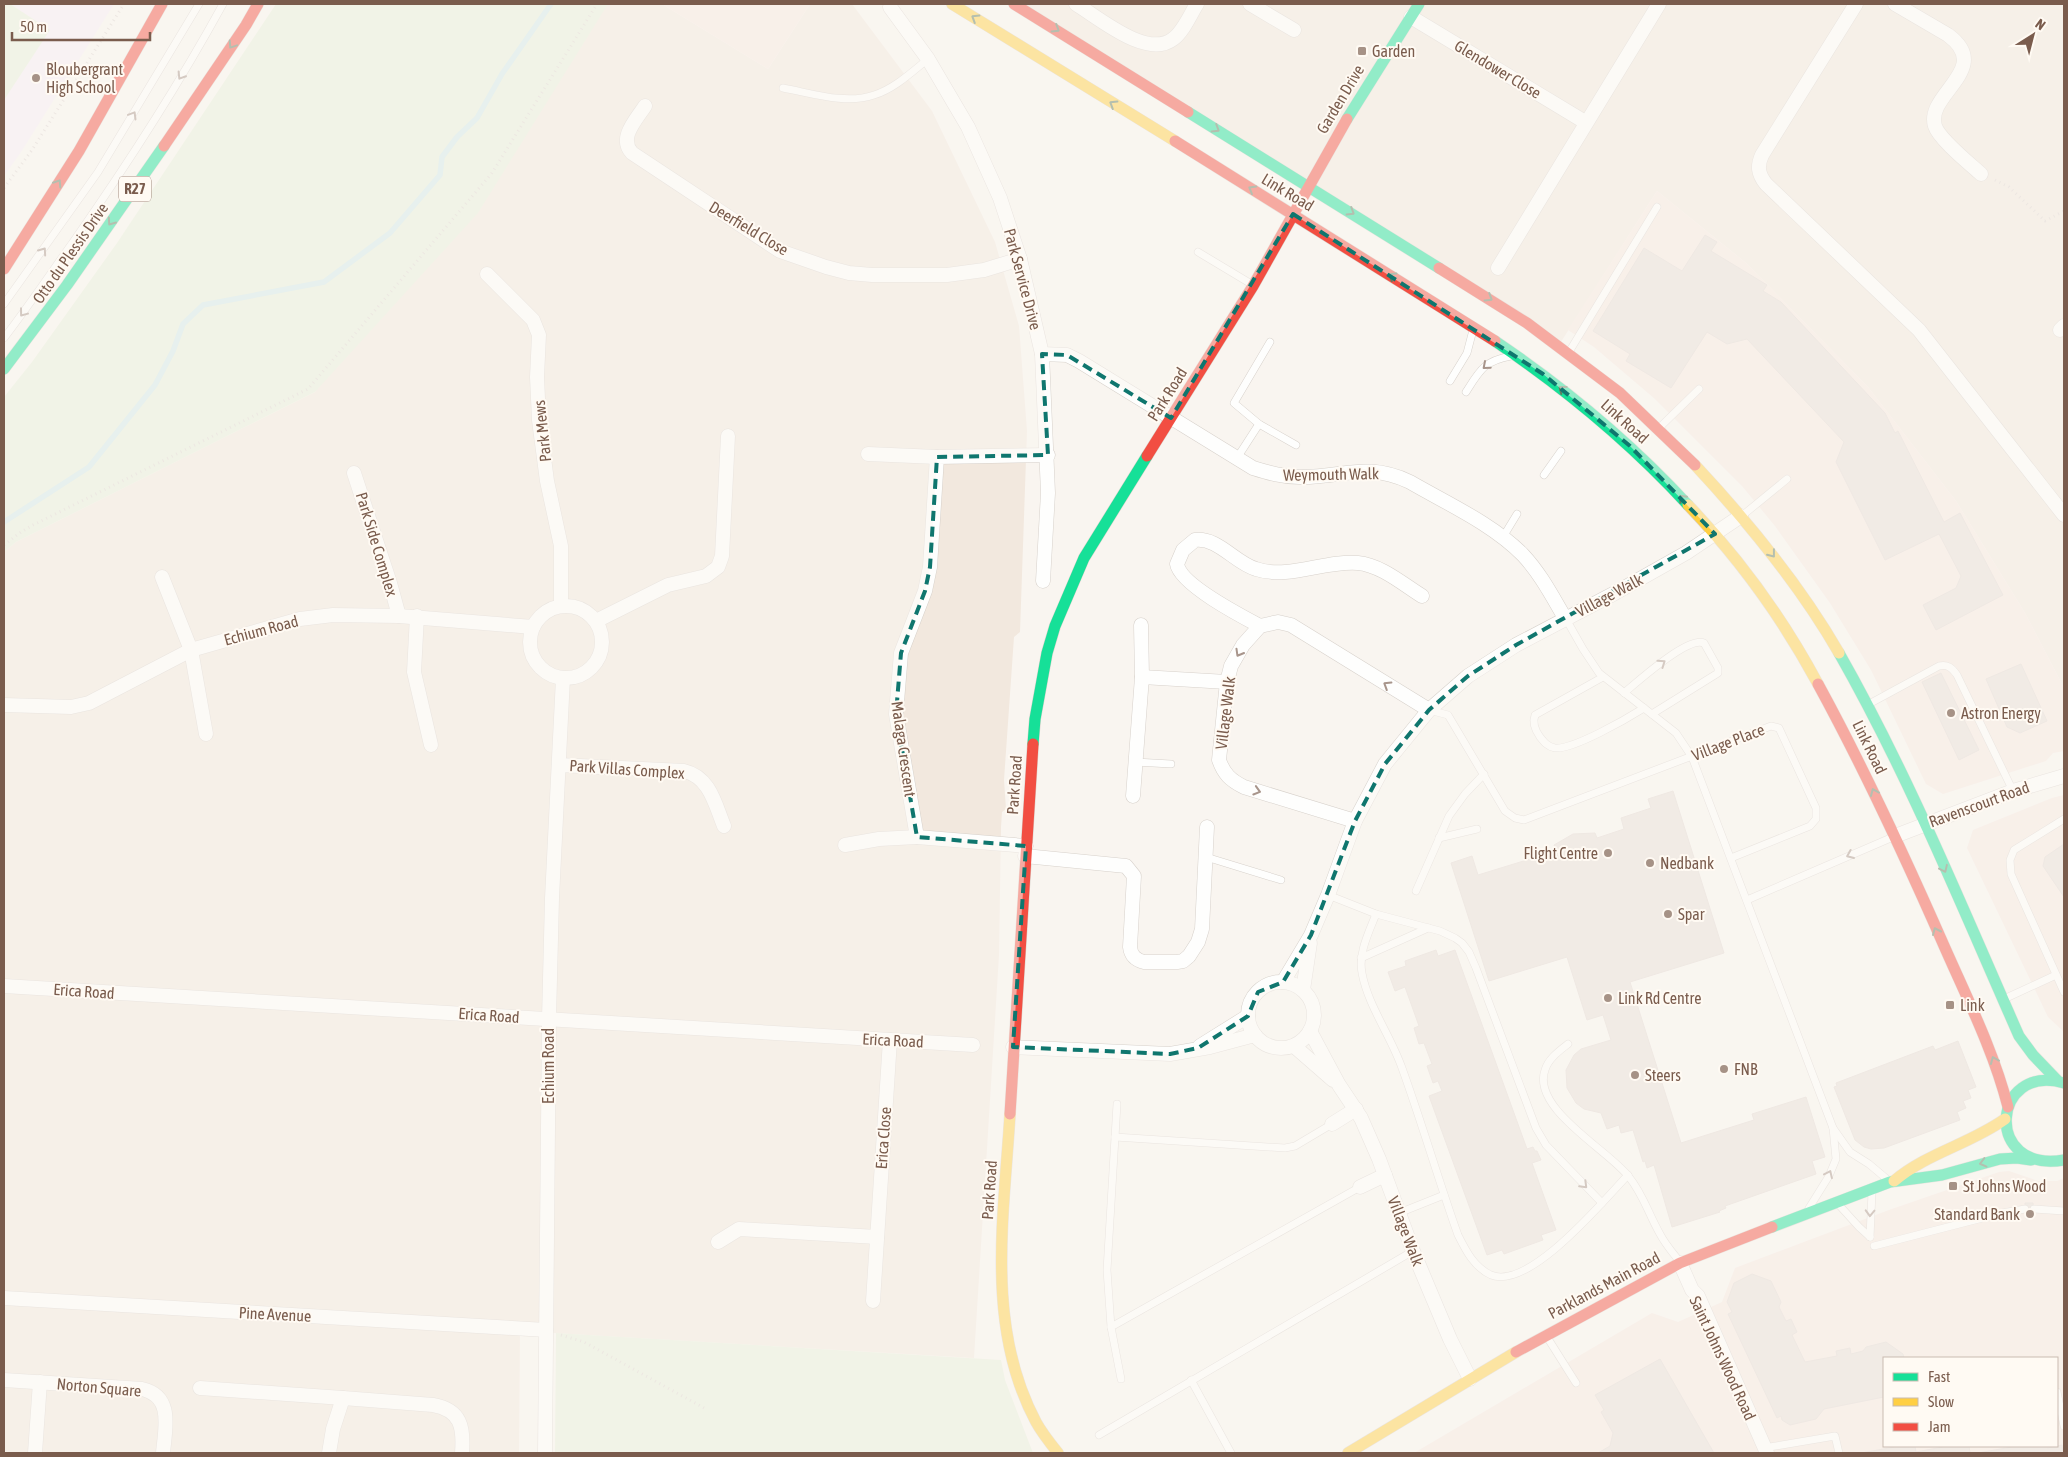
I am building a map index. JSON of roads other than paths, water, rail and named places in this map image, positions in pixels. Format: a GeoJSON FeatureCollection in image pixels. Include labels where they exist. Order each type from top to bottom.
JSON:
{"type":"FeatureCollection","features":[{"type":"Feature","properties":{"kind":"street"},"geometry":{"type":"LineString","coordinates":[[4,268],[79,151],[162,4]]}},
{"type":"Feature","properties":{"kind":"street","name":"Otto du Plessis Drive"},"geometry":{"type":"LineString","coordinates":[[4,369],[41,322],[124,205],[246,25],[258,4]]}},
{"type":"Feature","properties":{"kind":"street","name":"Link Road"},"geometry":{"type":"LineString","coordinates":[[952,4],[1294,214],[1516,355],[1609,427],[1659,473],[1715,534],[1767,602],[1801,653],[1843,727],[1895,836],[1998,1072],[2008,1107]]}},
{"type":"Feature","properties":{"kind":"street","name":"Link Road"},"geometry":{"type":"LineString","coordinates":[[1014,4],[1502,306],[1569,353],[1620,394],[1686,455],[1741,516],[1779,563],[1809,605],[1868,704],[1925,824],[2025,1045],[2061,1082]]}},
{"type":"Feature","properties":{"kind":"street"},"geometry":{"type":"LineString","coordinates":[[1076,4],[1135,41],[1156,46],[1174,39],[1197,4]]}},
{"type":"Feature","properties":{"kind":"street"},"geometry":{"type":"LineString","coordinates":[[1250,4],[1294,30]]}},
{"type":"Feature","properties":{"kind":"street","name":"Garden Drive"},"geometry":{"type":"LineString","coordinates":[[1294,214],[1354,107],[1419,4]]}},
{"type":"Feature","properties":{"kind":"street"},"geometry":{"type":"LineString","coordinates":[[1498,268],[1585,122],[1659,4]]}},
{"type":"Feature","properties":{"kind":"street"},"geometry":{"type":"LineString","coordinates":[[1856,4],[1762,154],[1760,176],[1766,184],[1919,330],[2059,498],[2064,515]]}},
{"type":"Feature","properties":{"kind":"street"},"geometry":{"type":"LineString","coordinates":[[1895,4],[1948,35],[1955,40],[1964,53],[1963,67],[1938,108],[1934,122],[1940,134],[1981,174]]}},
{"type":"Feature","properties":{"kind":"street","name":"Park Service Drive"},"geometry":{"type":"LineString","coordinates":[[890,7],[928,59],[968,127],[1000,198],[1020,259],[1042,354],[1048,455],[1048,493],[1042,581]]}},
{"type":"Feature","properties":{"kind":"street","name":"Glendower Close"},"geometry":{"type":"LineString","coordinates":[[1411,17],[1585,122]]}},
{"type":"Feature","properties":{"kind":"street","name":"Deerfield Close"},"geometry":{"type":"LineString","coordinates":[[645,106],[626,138],[628,149],[780,251],[849,273],[872,275],[947,275],[984,270],[1020,259]]}},
{"type":"Feature","properties":{"kind":"street","name":"Park Road"},"geometry":{"type":"LineString","coordinates":[[1058,1453],[1035,1420],[1018,1382],[1010,1352],[1001,1300],[1001,1257],[1025,851],[1035,719],[1047,652],[1055,626],[1084,558],[1253,286],[1294,214]]}},
{"type":"Feature","properties":{"kind":"street","name":"Park Mews"},"geometry":{"type":"LineString","coordinates":[[487,274],[532,320],[539,335],[537,377],[539,420],[547,481],[561,546],[561,606]]}},
{"type":"Feature","properties":{"kind":"street","name":"Weymouth Walk"},"geometry":{"type":"LineString","coordinates":[[1042,354],[1067,355],[1253,468],[1276,475],[1300,477],[1376,470],[1394,474],[1410,482],[1503,537],[1523,555],[1541,577],[1566,618]]}},
{"type":"Feature","properties":{"kind":"street"},"geometry":{"type":"LineString","coordinates":[[596,621],[668,585],[706,576],[718,567],[722,556],[728,436]]}},
{"type":"Feature","properties":{"kind":"street"},"geometry":{"type":"LineString","coordinates":[[868,454],[937,457],[1048,455]]}},
{"type":"Feature","properties":{"kind":"street","name":"Malaga Crescent"},"geometry":{"type":"LineString","coordinates":[[917,836],[896,714],[896,697],[901,652],[925,591],[928,575],[937,457]]}},
{"type":"Feature","properties":{"kind":"street","name":"Park Side Complex"},"geometry":{"type":"LineString","coordinates":[[354,473],[390,583],[398,616]]}},
{"type":"Feature","properties":{"kind":"street","name":"Village Walk"},"geometry":{"type":"LineString","coordinates":[[1283,982],[1311,935],[1328,895],[1354,821],[1385,764],[1429,710],[1468,676],[1516,645],[1686,553],[1741,516]]}},
{"type":"Feature","properties":{"kind":"street"},"geometry":{"type":"LineString","coordinates":[[1422,596],[1376,568],[1360,563],[1285,572],[1268,572],[1247,566],[1208,541],[1195,540],[1183,550],[1177,564],[1182,574],[1226,607],[1260,626],[1278,622],[1291,625],[1429,710]]}},
{"type":"Feature","properties":{"kind":"street"},"geometry":{"type":"LineString","coordinates":[[162,577],[191,650],[206,734]]}},
{"type":"Feature","properties":{"kind":"street"},"geometry":{"type":"LineString","coordinates":[[561,606],[576,607],[587,612],[596,621],[601,632],[600,655],[586,673],[575,677],[563,678],[552,675],[542,669],[534,660],[530,650],[530,638],[533,627],[545,612],[561,606]]}},
{"type":"Feature","properties":{"kind":"street","name":"Echium Road"},"geometry":{"type":"LineString","coordinates":[[4,705],[72,707],[89,703],[191,650],[300,619],[321,616],[417,616],[533,627]]}},
{"type":"Feature","properties":{"kind":"street"},"geometry":{"type":"LineString","coordinates":[[417,616],[414,672],[431,745]]}},
{"type":"Feature","properties":{"kind":"street"},"geometry":{"type":"LineString","coordinates":[[1133,796],[1142,677],[1141,625]]}},
{"type":"Feature","properties":{"kind":"street","name":"Village Walk"},"geometry":{"type":"LineString","coordinates":[[1260,626],[1243,646],[1231,666],[1227,682],[1219,760],[1223,771],[1227,776],[1244,787],[1354,821]]}},
{"type":"Feature","properties":{"kind":"street"},"geometry":{"type":"LineString","coordinates":[[1142,677],[1227,682]]}},
{"type":"Feature","properties":{"kind":"street","name":"Echium Road"},"geometry":{"type":"LineString","coordinates":[[545,1453],[549,1019],[552,898],[563,678]]}},
{"type":"Feature","properties":{"kind":"street","name":"Park Villas Complex"},"geometry":{"type":"LineString","coordinates":[[559,765],[684,771],[696,774],[705,783],[724,826]]}},
{"type":"Feature","properties":{"kind":"street","name":"Ravenscourt Road"},"geometry":{"type":"LineString","coordinates":[[1895,836],[2013,790],[2064,776]]}},
{"type":"Feature","properties":{"kind":"street"},"geometry":{"type":"LineString","coordinates":[[845,845],[888,838],[917,836],[1025,851],[1073,862],[1124,866],[1130,869],[1134,876],[1130,947],[1134,958],[1144,962],[1177,962],[1189,956],[1195,950],[1202,929],[1207,827]]}},
{"type":"Feature","properties":{"kind":"street","name":"Village Walk"},"geometry":{"type":"LineString","coordinates":[[1303,990],[1311,935]]}},
{"type":"Feature","properties":{"kind":"street"},"geometry":{"type":"LineString","coordinates":[[1283,982],[1294,984],[1303,990],[1310,999],[1314,1009],[1314,1021],[1310,1031],[1303,1040],[1294,1046],[1283,1048],[1273,1047],[1255,1035],[1250,1026],[1248,1016],[1249,1007],[1258,992],[1265,986],[1283,982]]}},
{"type":"Feature","properties":{"kind":"street","name":"Erica Road"},"geometry":{"type":"LineString","coordinates":[[4,986],[974,1045]]}},
{"type":"Feature","properties":{"kind":"street"},"geometry":{"type":"LineString","coordinates":[[1198,1048],[1248,1016]]}},
{"type":"Feature","properties":{"kind":"street","name":"Village Walk"},"geometry":{"type":"LineString","coordinates":[[1310,1031],[1339,1085],[1356,1109],[1385,1175],[1413,1250],[1450,1339],[1470,1379]]}},
{"type":"Feature","properties":{"kind":"street"},"geometry":{"type":"LineString","coordinates":[[1013,1047],[1170,1054],[1210,1047],[1255,1035]]}},
{"type":"Feature","properties":{"kind":"street","name":"Erica Close"},"geometry":{"type":"LineString","coordinates":[[872,1301],[890,1040]]}},
{"type":"Feature","properties":{"kind":"street","name":"Village Walk"},"geometry":{"type":"LineString","coordinates":[[1294,1046],[1339,1085]]}},
{"type":"Feature","properties":{"kind":"street"},"geometry":{"type":"LineString","coordinates":[[2031,1160],[2020,1153],[2012,1143],[2007,1132],[2005,1119],[2008,1107],[2019,1090],[2027,1084],[2037,1080],[2061,1082]]}},
{"type":"Feature","properties":{"kind":"street"},"geometry":{"type":"LineString","coordinates":[[1332,1124],[1356,1109]]}},
{"type":"Feature","properties":{"kind":"street","name":"Parklands Main Road"},"geometry":{"type":"LineString","coordinates":[[1892,1182],[1921,1160],[1977,1136],[2005,1119]]}},
{"type":"Feature","properties":{"kind":"street","name":"Parklands Main Road"},"geometry":{"type":"LineString","coordinates":[[1348,1453],[1545,1334],[1680,1263],[1892,1182],[1942,1175],[1986,1162],[2009,1158],[2042,1163],[2064,1160]]}},
{"type":"Feature","properties":{"kind":"street"},"geometry":{"type":"LineString","coordinates":[[1360,1187],[1385,1175]]}},
{"type":"Feature","properties":{"kind":"street"},"geometry":{"type":"LineString","coordinates":[[718,1242],[739,1229],[877,1237]]}},
{"type":"Feature","properties":{"kind":"street","name":"Saint Johns Wood Road"},"geometry":{"type":"LineString","coordinates":[[1680,1263],[1692,1290],[1698,1296],[1766,1451]]}},
{"type":"Feature","properties":{"kind":"street","name":"Pine Avenue"},"geometry":{"type":"LineString","coordinates":[[4,1298],[546,1330]]}},
{"type":"Feature","properties":{"kind":"street","name":"Norton Square"},"geometry":{"type":"LineString","coordinates":[[4,1380],[142,1389],[153,1392],[160,1398],[165,1410],[163,1453]]}},
{"type":"Feature","properties":{"kind":"street","name":"Norton Square"},"geometry":{"type":"LineString","coordinates":[[35,1453],[40,1382]]}},
{"type":"Feature","properties":{"kind":"street"},"geometry":{"type":"LineString","coordinates":[[200,1388],[433,1405],[446,1408],[455,1415],[462,1428],[462,1453]]}},
{"type":"Feature","properties":{"kind":"street"},"geometry":{"type":"LineString","coordinates":[[329,1453],[333,1429],[343,1398]]}},
{"type":"Feature","properties":{"kind":"street","name":"Park Road"},"geometry":{"type":"LineString","coordinates":[[1035,1420],[1041,1453]]}},
{"type":"Feature","properties":{"kind":"lane"},"geometry":{"type":"LineString","coordinates":[[4,304],[98,172],[199,4]]}},
{"type":"Feature","properties":{"kind":"lane"},"geometry":{"type":"LineString","coordinates":[[4,338],[23,314],[114,184],[203,40],[223,4]]}},
{"type":"Feature","properties":{"kind":"lane"},"geometry":{"type":"LineString","coordinates":[[783,88],[845,98],[863,98],[886,90],[928,59]]}},
{"type":"Feature","properties":{"kind":"lane"},"geometry":{"type":"LineString","coordinates":[[1569,353],[1657,207]]}},
{"type":"Feature","properties":{"kind":"lane"},"geometry":{"type":"LineString","coordinates":[[1198,252],[1253,286]]}},
{"type":"Feature","properties":{"kind":"lane"},"geometry":{"type":"LineString","coordinates":[[1450,381],[1467,353],[1473,327]]}},
{"type":"Feature","properties":{"kind":"lane"},"geometry":{"type":"LineString","coordinates":[[1270,342],[1234,401],[1236,406],[1259,424],[1296,445]]}},
{"type":"Feature","properties":{"kind":"lane"},"geometry":{"type":"LineString","coordinates":[[1466,392],[1487,364],[1495,359],[1516,355]]}},
{"type":"Feature","properties":{"kind":"lane"},"geometry":{"type":"LineString","coordinates":[[1658,428],[1699,389]]}},
{"type":"Feature","properties":{"kind":"lane"},"geometry":{"type":"LineString","coordinates":[[1237,458],[1259,424]]}},
{"type":"Feature","properties":{"kind":"lane"},"geometry":{"type":"LineString","coordinates":[[1544,475],[1561,451]]}},
{"type":"Feature","properties":{"kind":"lane"},"geometry":{"type":"LineString","coordinates":[[1741,516],[1787,479]]}},
{"type":"Feature","properties":{"kind":"lane"},"geometry":{"type":"LineString","coordinates":[[1503,537],[1516,514]]}},
{"type":"Feature","properties":{"kind":"lane"},"geometry":{"type":"LineString","coordinates":[[1566,618],[1593,666],[1603,677],[1676,733],[1692,756],[1833,1128],[1850,1152],[1892,1182]]}},
{"type":"Feature","properties":{"kind":"lane"},"geometry":{"type":"LineString","coordinates":[[1624,693],[1674,654],[1695,642],[1702,642],[1718,668],[1718,673],[1652,714]]}},
{"type":"Feature","properties":{"kind":"lane"},"geometry":{"type":"LineString","coordinates":[[1868,704],[1939,666],[1951,668],[1957,675],[2013,790]]}},
{"type":"Feature","properties":{"kind":"lane"},"geometry":{"type":"LineString","coordinates":[[1603,677],[1535,715],[1534,726],[1544,742],[1554,748],[1560,748],[1581,741],[1644,708]]}},
{"type":"Feature","properties":{"kind":"lane"},"geometry":{"type":"LineString","coordinates":[[1416,892],[1449,816],[1484,774],[1448,715],[1429,710]]}},
{"type":"Feature","properties":{"kind":"lane","name":"Village Place"},"geometry":{"type":"LineString","coordinates":[[1484,774],[1505,811],[1515,818],[1524,820],[1775,726],[1780,728],[1816,808],[1816,818],[1810,826],[1731,858]]}},
{"type":"Feature","properties":{"kind":"lane"},"geometry":{"type":"LineString","coordinates":[[1135,762],[1171,764]]}},
{"type":"Feature","properties":{"kind":"lane"},"geometry":{"type":"LineString","coordinates":[[2064,819],[2014,850],[2010,860],[2011,874],[2064,992]]}},
{"type":"Feature","properties":{"kind":"lane"},"geometry":{"type":"LineString","coordinates":[[1439,838],[1477,829]]}},
{"type":"Feature","properties":{"kind":"lane"},"geometry":{"type":"LineString","coordinates":[[1747,900],[1895,836]]}},
{"type":"Feature","properties":{"kind":"lane"},"geometry":{"type":"LineString","coordinates":[[1206,857],[1281,880]]}},
{"type":"Feature","properties":{"kind":"lane"},"geometry":{"type":"LineString","coordinates":[[1328,895],[1376,914],[1428,928],[1455,938],[1462,943],[1469,952],[1536,1128],[1546,1145],[1602,1203]]}},
{"type":"Feature","properties":{"kind":"lane"},"geometry":{"type":"LineString","coordinates":[[1376,914],[1361,958],[1362,972],[1367,990],[1402,1066],[1444,1195],[1467,1254],[1478,1266],[1492,1275],[1503,1277],[1511,1276],[1522,1270],[1556,1249],[1573,1234],[1628,1175]]}},
{"type":"Feature","properties":{"kind":"lane"},"geometry":{"type":"LineString","coordinates":[[1361,958],[1428,928]]}},
{"type":"Feature","properties":{"kind":"lane"},"geometry":{"type":"LineString","coordinates":[[2003,999],[2056,975]]}},
{"type":"Feature","properties":{"kind":"lane"},"geometry":{"type":"LineString","coordinates":[[1568,1044],[1549,1062],[1543,1079],[1545,1088],[1561,1114],[1574,1129],[1628,1175],[1643,1198],[1660,1235],[1680,1263]]}},
{"type":"Feature","properties":{"kind":"lane"},"geometry":{"type":"LineString","coordinates":[[1117,1104],[1107,1270],[1111,1326],[1121,1379]]}},
{"type":"Feature","properties":{"kind":"lane"},"geometry":{"type":"LineString","coordinates":[[1115,1137],[1285,1148],[1295,1146],[1332,1124]]}},
{"type":"Feature","properties":{"kind":"lane"},"geometry":{"type":"LineString","coordinates":[[1805,1214],[1829,1176],[1836,1158],[1833,1128]]}},
{"type":"Feature","properties":{"kind":"lane"},"geometry":{"type":"LineString","coordinates":[[1111,1326],[1360,1187]]}},
{"type":"Feature","properties":{"kind":"lane"},"geometry":{"type":"LineString","coordinates":[[1838,1203],[1870,1237],[1872,1190]]}},
{"type":"Feature","properties":{"kind":"lane"},"geometry":{"type":"LineString","coordinates":[[1399,1213],[1444,1195]]}},
{"type":"Feature","properties":{"kind":"lane"},"geometry":{"type":"LineString","coordinates":[[1874,1246],[2002,1212],[2025,1209]]}},
{"type":"Feature","properties":{"kind":"lane"},"geometry":{"type":"LineString","coordinates":[[2034,1209],[2064,1211]]}},
{"type":"Feature","properties":{"kind":"lane"},"geometry":{"type":"LineString","coordinates":[[1099,1435],[1413,1250]]}},
{"type":"Feature","properties":{"kind":"lane"},"geometry":{"type":"LineString","coordinates":[[1545,1334],[1576,1383]]}},
{"type":"Feature","properties":{"kind":"lane"},"geometry":{"type":"LineString","coordinates":[[1192,1380],[1231,1453]]}},
{"type":"Feature","properties":{"kind":"lane"},"geometry":{"type":"LineString","coordinates":[[2058,1397],[2064,1426]]}},
{"type":"Feature","properties":{"kind":"lane"},"geometry":{"type":"LineString","coordinates":[[1766,1451],[1835,1436],[1839,1453]]}},
{"type":"Feature","properties":{"kind":"waterway"},"geometry":{"type":"LineString","coordinates":[[4,522],[89,467],[155,385],[173,351],[183,324],[203,305],[324,282],[390,233],[440,175],[442,157],[457,137],[477,118],[502,74],[551,4]]}},
{"type":"Feature","properties":{"kind":"place","name":"Garden"},"geometry":{"type":"Point","coordinates":[1362,51]}},
{"type":"Feature","properties":{"kind":"place","name":"Bloubergrant High School"},"geometry":{"type":"Point","coordinates":[36,78]}},
{"type":"Feature","properties":{"kind":"place","name":"Astron Energy"},"geometry":{"type":"Point","coordinates":[1951,713]}},
{"type":"Feature","properties":{"kind":"place","name":"Flight Centre"},"geometry":{"type":"Point","coordinates":[1608,853]}},
{"type":"Feature","properties":{"kind":"place","name":"Nedbank"},"geometry":{"type":"Point","coordinates":[1650,863]}},
{"type":"Feature","properties":{"kind":"place","name":"Spar"},"geometry":{"type":"Point","coordinates":[1668,914]}},
{"type":"Feature","properties":{"kind":"place","name":"Link Rd Centre"},"geometry":{"type":"Point","coordinates":[1608,998]}},
{"type":"Feature","properties":{"kind":"place","name":"Link"},"geometry":{"type":"Point","coordinates":[1950,1005]}},
{"type":"Feature","properties":{"kind":"place","name":"FNB"},"geometry":{"type":"Point","coordinates":[1724,1069]}},
{"type":"Feature","properties":{"kind":"place","name":"Steers"},"geometry":{"type":"Point","coordinates":[1635,1075]}},
{"type":"Feature","properties":{"kind":"place","name":"St Johns Wood"},"geometry":{"type":"Point","coordinates":[1953,1186]}},
{"type":"Feature","properties":{"kind":"place","name":"Standard Bank"},"geometry":{"type":"Point","coordinates":[2030,1214]}}]}
